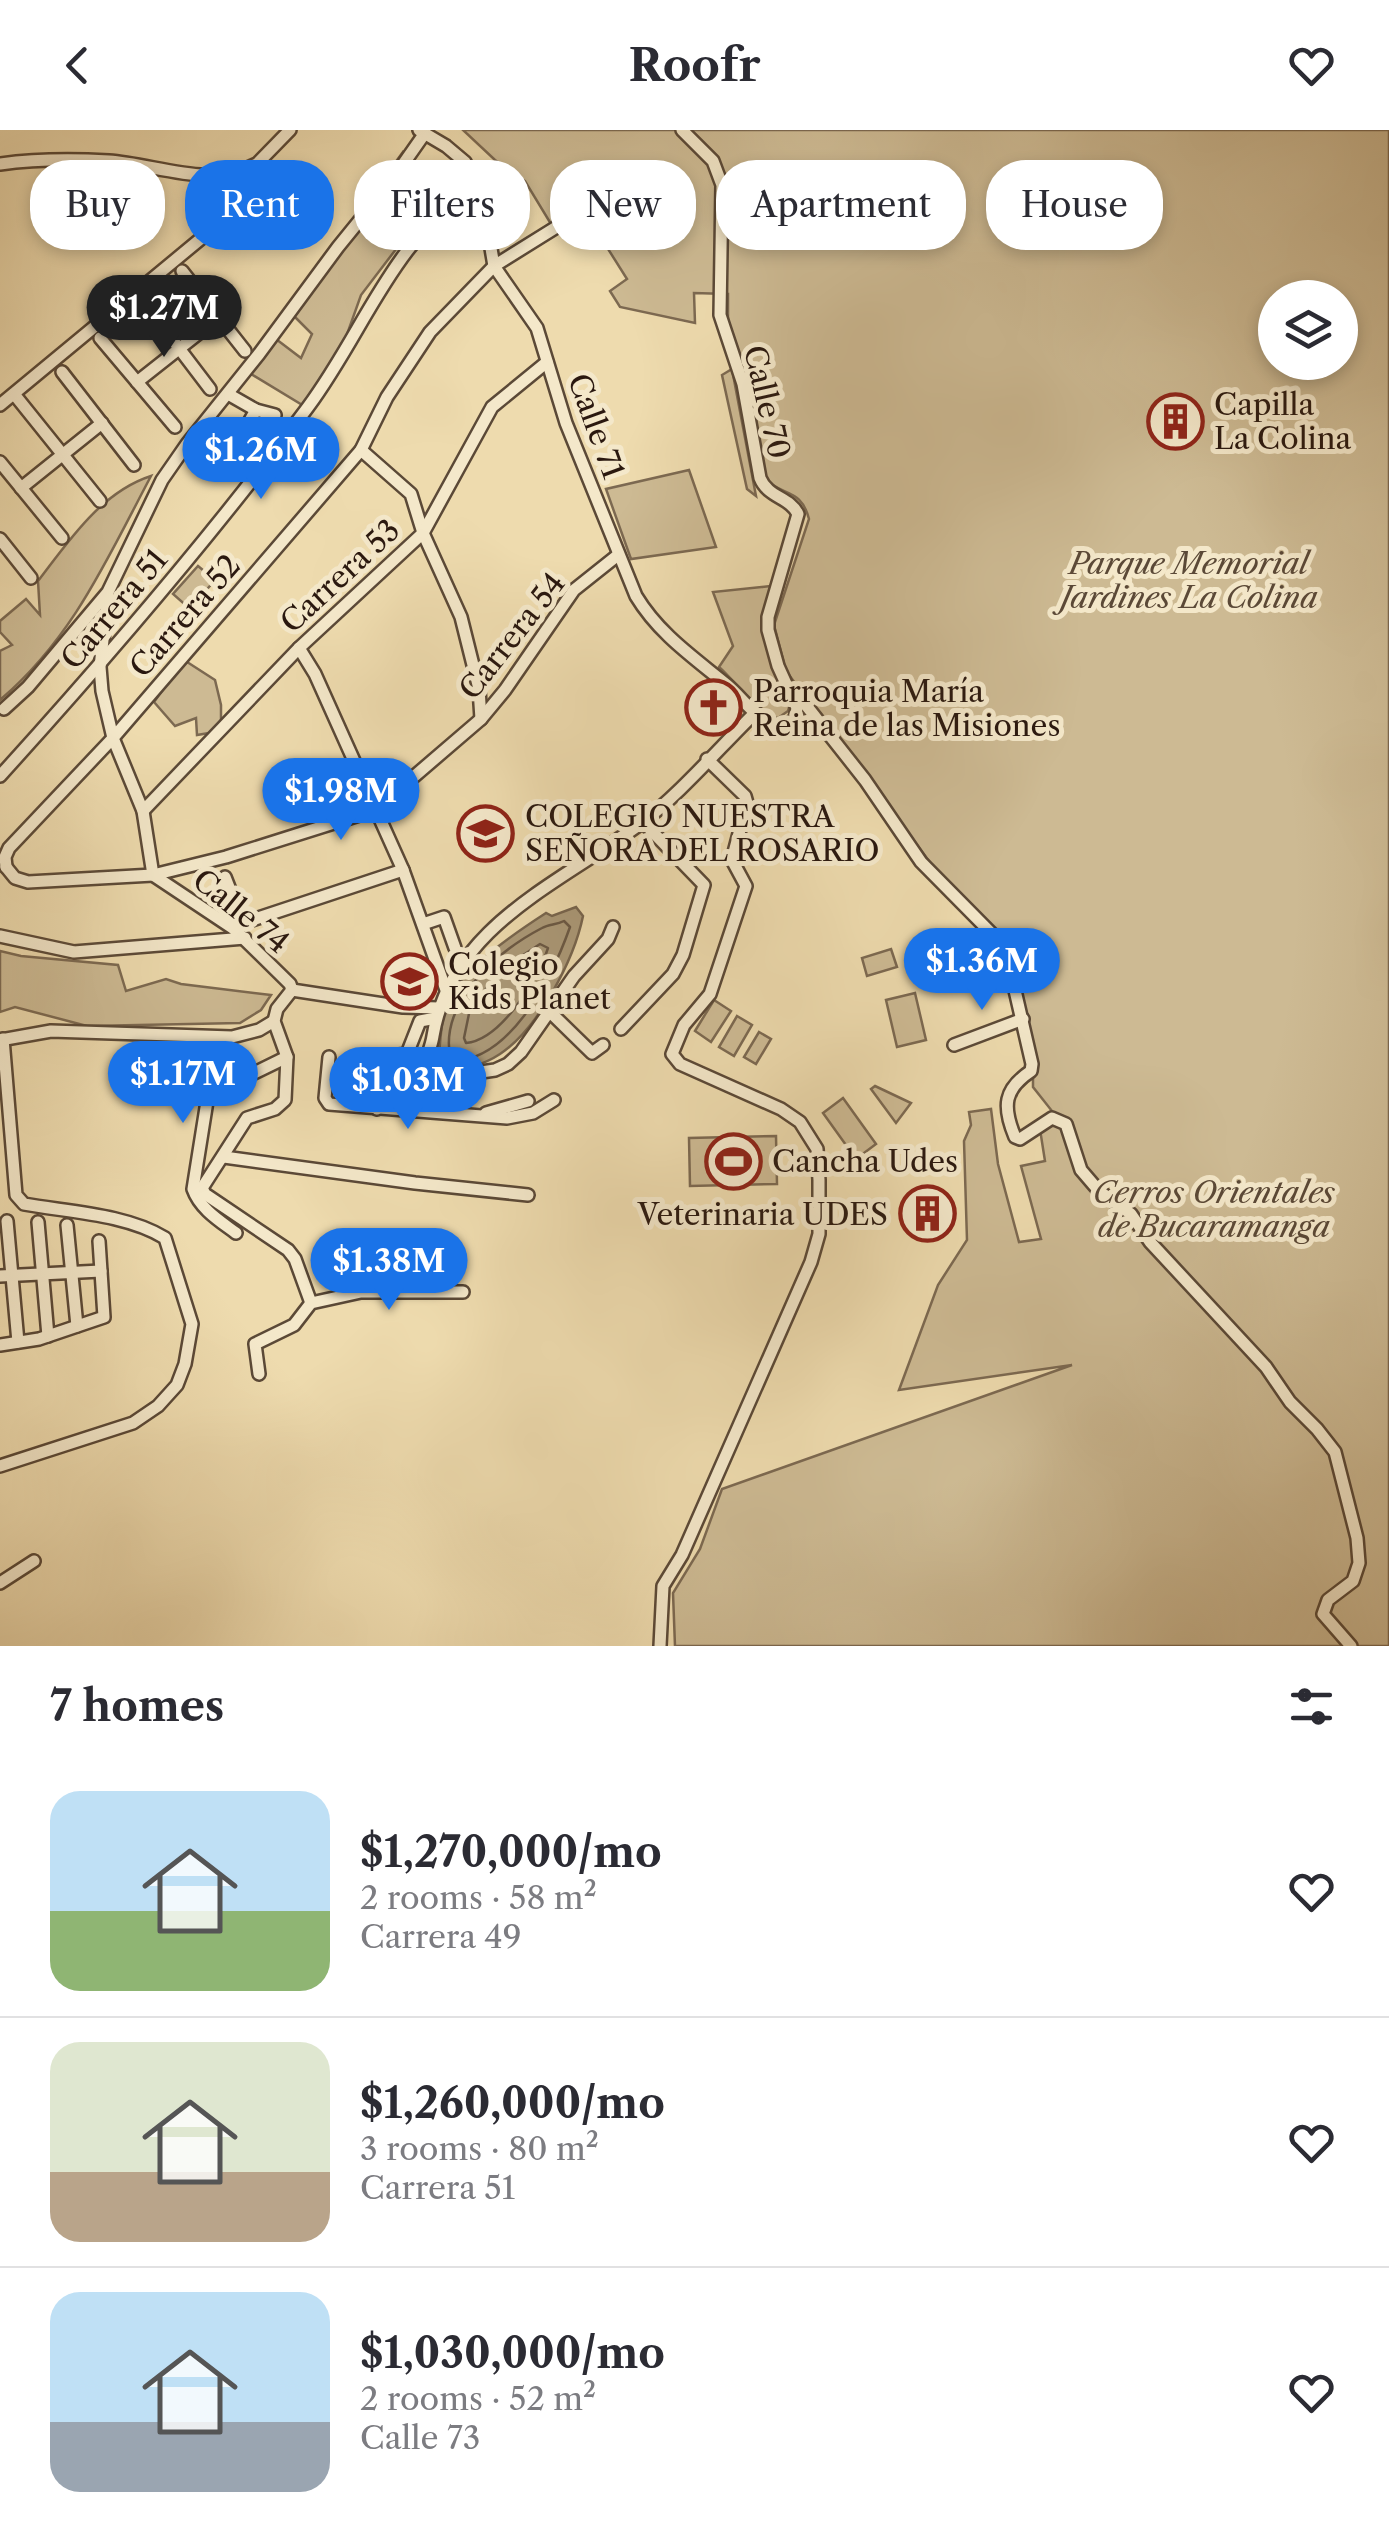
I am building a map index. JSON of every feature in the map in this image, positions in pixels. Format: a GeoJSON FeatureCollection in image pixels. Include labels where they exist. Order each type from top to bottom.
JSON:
{"type":"FeatureCollection","features":[{"type":"Feature","properties":{"kind":"street"},"geometry":{"type":"LineString","coordinates":[[259,160],[290,130]]}},
{"type":"Feature","properties":{"kind":"street","name":"Calle 70"},"geometry":{"type":"LineString","coordinates":[[682,130],[713,161],[722,185],[720,315],[746,395],[760,478],[768,492],[792,505],[798,514],[798,526],[768,617],[769,638],[794,696]]}},
{"type":"Feature","properties":{"kind":"street"},"geometry":{"type":"LineString","coordinates":[[4,709],[28,687],[108,592],[162,480],[390,183],[422,132]]}},
{"type":"Feature","properties":{"kind":"street","name":"Calle 71"},"geometry":{"type":"LineString","coordinates":[[422,132],[460,160]]}},
{"type":"Feature","properties":{"kind":"street"},"geometry":{"type":"LineString","coordinates":[[0,164],[110,161],[185,172]]}},
{"type":"Feature","properties":{"kind":"street","name":"Carrera 52"},"geometry":{"type":"LineString","coordinates":[[3,866],[10,848],[113,738],[360,450],[408,361],[440,320],[494,266],[550,231]]}},
{"type":"Feature","properties":{"kind":"street"},"geometry":{"type":"LineString","coordinates":[[0,405],[188,250]]}},
{"type":"Feature","properties":{"kind":"street","name":"Carrera 51"},"geometry":{"type":"LineString","coordinates":[[0,776],[100,667],[226,514],[312,403],[378,288],[408,250]]}},
{"type":"Feature","properties":{"kind":"street","name":"Calle 71"},"geometry":{"type":"LineString","coordinates":[[491,250],[494,266],[537,328],[566,423],[636,596],[680,648],[761,717],[776,727],[786,726]]}},
{"type":"Feature","properties":{"kind":"street"},"geometry":{"type":"LineString","coordinates":[[182,271],[245,351]]}},
{"type":"Feature","properties":{"kind":"street"},"geometry":{"type":"LineString","coordinates":[[137,293],[210,389]]}},
{"type":"Feature","properties":{"kind":"street"},"geometry":{"type":"LineString","coordinates":[[136,382],[218,318]]}},
{"type":"Feature","properties":{"kind":"street"},"geometry":{"type":"LineString","coordinates":[[100,338],[174,427]]}},
{"type":"Feature","properties":{"kind":"street","name":"Carrera 53"},"geometry":{"type":"LineString","coordinates":[[144,811],[299,648],[423,533],[492,407],[547,362]]}},
{"type":"Feature","properties":{"kind":"street"},"geometry":{"type":"LineString","coordinates":[[62,372],[134,465]]}},
{"type":"Feature","properties":{"kind":"street"},"geometry":{"type":"LineString","coordinates":[[14,394],[100,501]]}},
{"type":"Feature","properties":{"kind":"street"},"geometry":{"type":"LineString","coordinates":[[228,394],[274,415]]}},
{"type":"Feature","properties":{"kind":"street"},"geometry":{"type":"LineString","coordinates":[[237,443],[256,410]]}},
{"type":"Feature","properties":{"kind":"street"},"geometry":{"type":"LineString","coordinates":[[21,488],[102,423]]}},
{"type":"Feature","properties":{"kind":"street"},"geometry":{"type":"LineString","coordinates":[[360,450],[407,488],[461,617],[479,689],[480,719]]}},
{"type":"Feature","properties":{"kind":"street"},"geometry":{"type":"LineString","coordinates":[[0,462],[62,538]]}},
{"type":"Feature","properties":{"kind":"street"},"geometry":{"type":"LineString","coordinates":[[0,540],[31,578]]}},
{"type":"Feature","properties":{"kind":"street","name":"Carrera 54"},"geometry":{"type":"LineString","coordinates":[[3,866],[15,878],[28,882],[153,874],[226,857],[375,810],[480,719],[505,690],[574,590],[618,554]]}},
{"type":"Feature","properties":{"kind":"street","name":"Calle 74"},"geometry":{"type":"LineString","coordinates":[[108,592],[100,667],[113,738],[144,811],[153,874],[240,930],[290,984],[292,990],[274,1020]]}},
{"type":"Feature","properties":{"kind":"street"},"geometry":{"type":"LineString","coordinates":[[299,648],[315,674],[404,870],[446,990]]}},
{"type":"Feature","properties":{"kind":"street","name":"Calle 70"},"geometry":{"type":"LineString","coordinates":[[782,675],[865,780],[921,862],[1005,947],[1032,1068],[1011,1085],[1008,1098],[1010,1124],[1017,1139],[1052,1118],[1066,1124],[1080,1170],[1130,1214],[1150,1242],[1206,1299],[1327,1441],[1342,1470],[1359,1563],[1354,1581],[1328,1600],[1323,1614],[1351,1646]]}},
{"type":"Feature","properties":{"kind":"street"},"geometry":{"type":"LineString","coordinates":[[613,926],[608,939],[574,976],[522,1052],[508,1064],[495,1070],[440,1078],[428,1073],[436,1017],[461,960],[525,902],[643,822],[708,759],[761,717],[778,723],[791,716],[794,696]]}},
{"type":"Feature","properties":{"kind":"street"},"geometry":{"type":"LineString","coordinates":[[786,726],[797,714],[794,696]]}},
{"type":"Feature","properties":{"kind":"street"},"geometry":{"type":"LineString","coordinates":[[786,726],[815,716]]}},
{"type":"Feature","properties":{"kind":"street"},"geometry":{"type":"LineString","coordinates":[[660,1646],[662,1586],[682,1555],[774,1351],[819,1234],[818,1160],[808,1130],[790,1114],[691,1070],[676,1062],[672,1054],[684,1025],[710,994],[746,886],[732,860],[747,803],[745,796],[708,759]]}},
{"type":"Feature","properties":{"kind":"street"},"geometry":{"type":"LineString","coordinates":[[621,1029],[674,974],[704,885],[643,822]]}},
{"type":"Feature","properties":{"kind":"street"},"geometry":{"type":"LineString","coordinates":[[0,936],[74,952],[240,930],[404,870]]}},
{"type":"Feature","properties":{"kind":"street"},"geometry":{"type":"LineString","coordinates":[[224,878],[240,930]]}},
{"type":"Feature","properties":{"kind":"street"},"geometry":{"type":"LineString","coordinates":[[423,924],[444,917],[455,948]]}},
{"type":"Feature","properties":{"kind":"street"},"geometry":{"type":"LineString","coordinates":[[292,990],[403,1007],[436,1017]]}},
{"type":"Feature","properties":{"kind":"street"},"geometry":{"type":"LineString","coordinates":[[549,1011],[592,1052],[603,1045]]}},
{"type":"Feature","properties":{"kind":"street"},"geometry":{"type":"LineString","coordinates":[[377,1108],[382,1059],[410,1052],[423,1018],[436,1017]]}},
{"type":"Feature","properties":{"kind":"street"},"geometry":{"type":"LineString","coordinates":[[954,1045],[1023,1019]]}},
{"type":"Feature","properties":{"kind":"street"},"geometry":{"type":"LineString","coordinates":[[0,1466],[140,1420],[177,1385],[185,1364],[191,1317],[165,1238],[107,1218],[24,1204],[16,1196],[1,1040],[51,1032],[232,1037],[259,1030],[274,1020],[288,1058],[284,1104],[247,1118],[224,1157],[203,1182],[206,1194],[288,1250],[295,1258],[310,1304]]}},
{"type":"Feature","properties":{"kind":"street"},"geometry":{"type":"LineString","coordinates":[[330,1057],[326,1101],[521,1117],[554,1100]]}},
{"type":"Feature","properties":{"kind":"street"},"geometry":{"type":"LineString","coordinates":[[182,1076],[215,1082],[252,1074],[288,1058]]}},
{"type":"Feature","properties":{"kind":"street"},"geometry":{"type":"LineString","coordinates":[[215,1082],[208,1095],[194,1189],[208,1212],[236,1233]]}},
{"type":"Feature","properties":{"kind":"street"},"geometry":{"type":"LineString","coordinates":[[478,1116],[528,1101]]}},
{"type":"Feature","properties":{"kind":"street"},"geometry":{"type":"LineString","coordinates":[[224,1157],[415,1184],[528,1194]]}},
{"type":"Feature","properties":{"kind":"street"},"geometry":{"type":"LineString","coordinates":[[7,1221],[6,1276],[18,1342]]}},
{"type":"Feature","properties":{"kind":"street"},"geometry":{"type":"LineString","coordinates":[[38,1222],[48,1336]]}},
{"type":"Feature","properties":{"kind":"street"},"geometry":{"type":"LineString","coordinates":[[67,1225],[77,1326]]}},
{"type":"Feature","properties":{"kind":"street"},"geometry":{"type":"LineString","coordinates":[[0,1345],[48,1336],[104,1317],[99,1241]]}},
{"type":"Feature","properties":{"kind":"street"},"geometry":{"type":"LineString","coordinates":[[6,1276],[101,1271]]}},
{"type":"Feature","properties":{"kind":"street"},"geometry":{"type":"LineString","coordinates":[[260,1374],[255,1344],[294,1325],[310,1304],[361,1292],[462,1292]]}},
{"type":"Feature","properties":{"kind":"street"},"geometry":{"type":"LineString","coordinates":[[0,1584],[34,1560]]}},
{"type":"Feature","properties":{"kind":"green space"},"geometry":{"type":"Polygon","coordinates":[[[463,130],[1389,130],[1389,1646],[675,1646],[673,1593],[700,1549],[722,1489],[1072,1365],[899,1390],[938,1285],[967,1240],[964,1141],[971,1125],[969,1112],[991,1109],[998,1164],[1019,1242],[1041,1239],[1021,1166],[1045,1161],[1039,1123],[1052,1111],[1033,1087],[1033,1051],[1009,944],[932,865],[786,671],[774,625],[809,519],[796,497],[765,479],[750,390],[728,320],[728,294],[694,293],[695,323],[620,307],[610,291],[627,279],[609,250],[696,250],[696,160],[550,160],[550,222],[530,189],[530,160],[495,160],[463,130]]]}},
{"type":"Feature","properties":{"kind":"green space"},"geometry":{"type":"Polygon","coordinates":[[[354,219],[354,250],[395,250],[361,295],[345,340],[304,406],[246,371],[272,336],[301,358],[312,334],[288,310],[354,219]]]}},
{"type":"Feature","properties":{"kind":"green space"},"geometry":{"type":"Polygon","coordinates":[[[732,369],[756,496],[747,489],[722,375],[732,369]]]}},
{"type":"Feature","properties":{"kind":"green space"},"geometry":{"type":"Polygon","coordinates":[[[689,470],[716,547],[631,559],[606,489],[689,470]]]}},
{"type":"Feature","properties":{"kind":"green space"},"geometry":{"type":"Polygon","coordinates":[[[151,476],[68,624],[26,676],[0,700],[0,651],[12,645],[0,632],[0,621],[26,599],[40,615],[38,581],[61,550],[101,506],[151,476]]]}},
{"type":"Feature","properties":{"kind":"green space"},"geometry":{"type":"Polygon","coordinates":[[[198,566],[215,580],[190,609],[173,594],[198,566]]]}},
{"type":"Feature","properties":{"kind":"green space"},"geometry":{"type":"Polygon","coordinates":[[[771,586],[765,619],[767,647],[790,704],[788,711],[778,718],[755,704],[719,667],[733,646],[713,592],[771,586]]]}},
{"type":"Feature","properties":{"kind":"green space"},"geometry":{"type":"Polygon","coordinates":[[[184,660],[215,680],[221,724],[209,733],[197,735],[196,718],[175,726],[154,702],[184,660]]]}},
{"type":"Feature","properties":{"kind":"green space"},"geometry":{"type":"Polygon","coordinates":[[[891,949],[897,967],[867,976],[862,958],[891,949]]]}},
{"type":"Feature","properties":{"kind":"green space"},"geometry":{"type":"Polygon","coordinates":[[[0,951],[118,965],[126,991],[166,979],[271,995],[261,1010],[240,1023],[87,1026],[15,1007],[0,1012],[0,951]]]}},
{"type":"Feature","properties":{"kind":"green space"},"geometry":{"type":"Polygon","coordinates":[[[915,993],[926,1040],[897,1047],[886,1000],[915,993]]]}},
{"type":"Feature","properties":{"kind":"green space"},"geometry":{"type":"Polygon","coordinates":[[[714,1000],[731,1011],[711,1042],[695,1031],[714,1000]]]}},
{"type":"Feature","properties":{"kind":"green space"},"geometry":{"type":"Polygon","coordinates":[[[737,1016],[752,1025],[734,1056],[719,1047],[737,1016]]]}},
{"type":"Feature","properties":{"kind":"green space"},"geometry":{"type":"Polygon","coordinates":[[[759,1032],[771,1039],[756,1064],[744,1057],[759,1032]]]}},
{"type":"Feature","properties":{"kind":"green space"},"geometry":{"type":"Polygon","coordinates":[[[875,1086],[911,1103],[896,1123],[871,1089],[875,1086]]]}},
{"type":"Feature","properties":{"kind":"green space"},"geometry":{"type":"Polygon","coordinates":[[[843,1098],[876,1144],[856,1159],[823,1113],[843,1098]]]}},
{"type":"Feature","properties":{"kind":"green space","name":"Cancha Udes"},"geometry":{"type":"Polygon","coordinates":[[[776,1136],[777,1184],[690,1186],[689,1138],[776,1136]]]}},
{"type":"Feature","properties":{"kind":"water"},"geometry":{"type":"Polygon","coordinates":[[[576,907],[583,916],[572,953],[528,1028],[486,1062],[449,1072],[438,1070],[445,1009],[464,977],[491,952],[546,913],[552,916],[576,907]]]}},
{"type":"Feature","properties":{"kind":"place","name":"Capilla La Colina"},"geometry":{"type":"Point","coordinates":[1175,421]}},
{"type":"Feature","properties":{"kind":"place","name":"Parroquia María Reina de las Misiones"},"geometry":{"type":"Point","coordinates":[714,708]}},
{"type":"Feature","properties":{"kind":"place","name":"COLEGIO NUESTRA SEÑORA DEL ROSARIO"},"geometry":{"type":"Point","coordinates":[486,833]}},
{"type":"Feature","properties":{"kind":"place","name":"Colegio Kids Planet"},"geometry":{"type":"Point","coordinates":[409,981]}},
{"type":"Feature","properties":{"kind":"place","name":"Cancha Udes"},"geometry":{"type":"Point","coordinates":[733,1161]}},
{"type":"Feature","properties":{"kind":"place","name":"Veterinaria UDES"},"geometry":{"type":"Point","coordinates":[927,1214]}},
{"type":"Feature","properties":{"kind":"park label","name":"Parque Memorial Jardines La Colina"},"geometry":{"type":"Point","coordinates":[1189,580]}},
{"type":"Feature","properties":{"kind":"park label","name":"Cerros Orientales de Bucaramanga"},"geometry":{"type":"Point","coordinates":[1214,1209]}}]}
